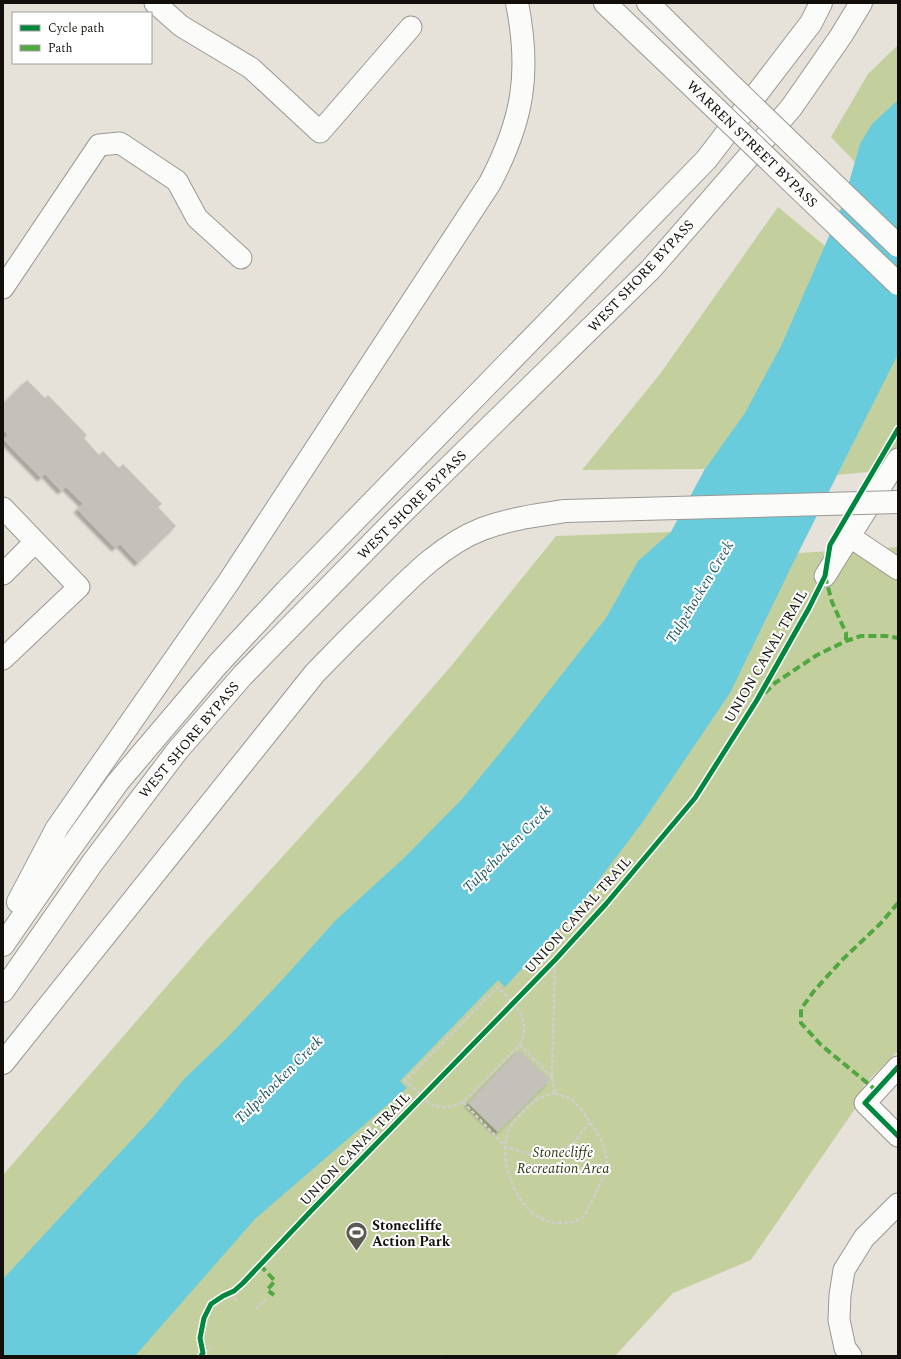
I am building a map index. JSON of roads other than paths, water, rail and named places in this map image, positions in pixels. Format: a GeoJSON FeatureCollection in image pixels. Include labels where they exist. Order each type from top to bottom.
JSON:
{"type":"FeatureCollection","features":[{"type":"Feature","properties":{"kind":"highway"},"geometry":{"type":"LineString","coordinates":[[3,931],[57,828],[224,589],[490,183],[501,162],[510,139],[518,113],[523,89],[523,44],[517,3]]}},
{"type":"Feature","properties":{"kind":"highway","name":"WARREN STREET BYPASS"},"geometry":{"type":"LineString","coordinates":[[605,3],[898,284]]}},
{"type":"Feature","properties":{"kind":"highway","name":"WARREN STREET BYPASS"},"geometry":{"type":"LineString","coordinates":[[648,3],[898,246]]}},
{"type":"Feature","properties":{"kind":"highway","name":"WEST SHORE BYPASS"},"geometry":{"type":"LineString","coordinates":[[3,945],[118,782],[218,664],[286,591],[706,160],[811,23],[821,3]]}},
{"type":"Feature","properties":{"kind":"highway"},"geometry":{"type":"LineString","coordinates":[[842,36],[855,3]]}},
{"type":"Feature","properties":{"kind":"highway"},"geometry":{"type":"LineString","coordinates":[[842,36],[861,3]]}},
{"type":"Feature","properties":{"kind":"highway","name":"WEST SHORE BYPASS"},"geometry":{"type":"LineString","coordinates":[[3,991],[92,862],[177,751],[249,670],[395,520],[651,269],[791,108],[842,36]]}},
{"type":"Feature","properties":{"kind":"highway"},"geometry":{"type":"LineString","coordinates":[[3,1063],[315,673],[412,577],[431,560],[458,541],[509,520],[565,511],[898,502]]}},
{"type":"Feature","properties":{"kind":"street"},"geometry":{"type":"LineString","coordinates":[[155,3],[181,26],[251,68],[320,132],[411,27]]}},
{"type":"Feature","properties":{"kind":"street"},"geometry":{"type":"LineString","coordinates":[[3,288],[99,145],[120,143],[176,181],[197,218],[241,258]]}},
{"type":"Feature","properties":{"kind":"street"},"geometry":{"type":"LineString","coordinates":[[825,576],[849,536],[894,450]]}},
{"type":"Feature","properties":{"kind":"street"},"geometry":{"type":"LineString","coordinates":[[3,508],[79,587],[3,659]]}},
{"type":"Feature","properties":{"kind":"street"},"geometry":{"type":"LineString","coordinates":[[849,536],[898,569]]}},
{"type":"Feature","properties":{"kind":"street"},"geometry":{"type":"LineString","coordinates":[[3,574],[35,542]]}},
{"type":"Feature","properties":{"kind":"street"},"geometry":{"type":"LineString","coordinates":[[898,1067],[865,1103],[898,1136]]}},
{"type":"Feature","properties":{"kind":"street"},"geometry":{"type":"LineString","coordinates":[[851,1356],[845,1348],[839,1320],[840,1295],[844,1270],[864,1238],[898,1204]]}},
{"type":"Feature","properties":{"kind":"water","name":"Tulpehocken Creek"},"geometry":{"type":"Polygon","coordinates":[[[898,100],[898,354],[798,553],[730,693],[642,823],[573,914],[505,987],[498,980],[400,1081],[407,1088],[255,1219],[135,1356],[3,1356],[3,1279],[153,1117],[185,1078],[227,1038],[336,920],[404,858],[463,798],[606,618],[638,561],[671,532],[705,469],[745,413],[782,344],[843,204],[860,144],[872,124],[898,100]]]}},
{"type":"Feature","properties":{"kind":"place","name":"Stonecliffe Action Park"},"geometry":{"type":"Point","coordinates":[357,1252]}},
{"type":"Feature","properties":{"kind":"park label","name":"Stonecliffe Recreation Area"},"geometry":{"type":"Point","coordinates":[563,1160]}}]}
